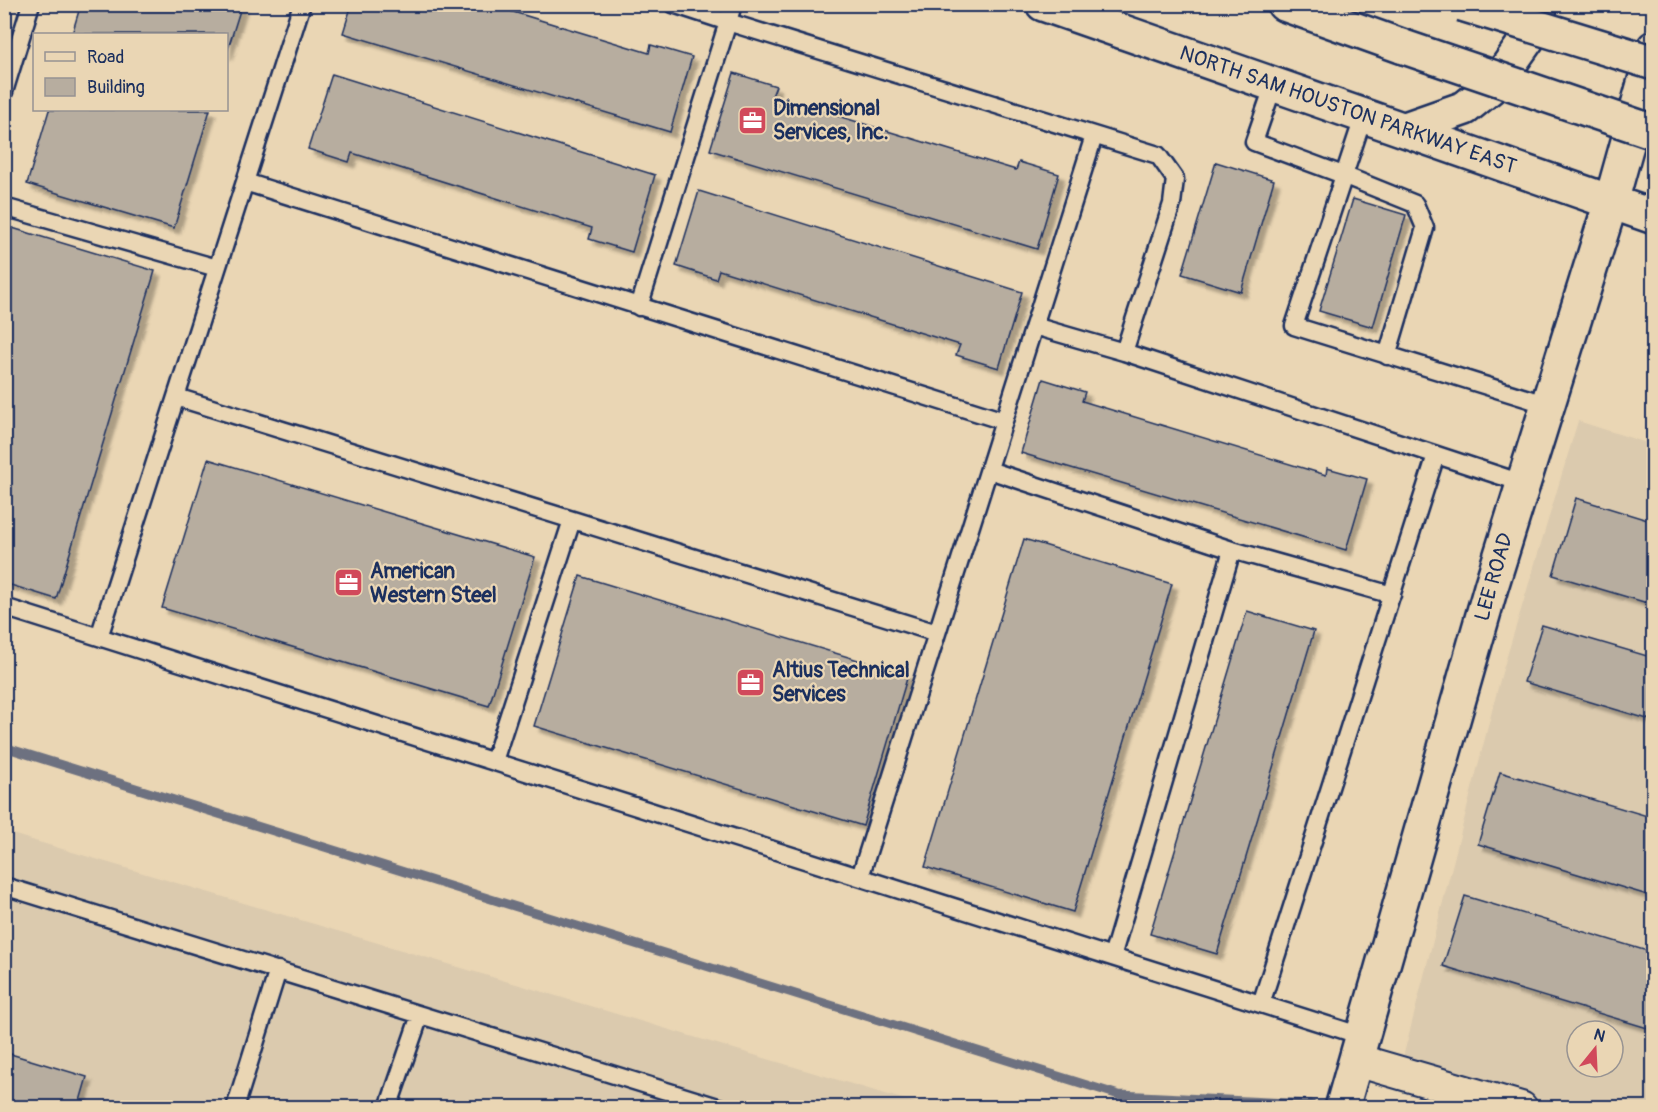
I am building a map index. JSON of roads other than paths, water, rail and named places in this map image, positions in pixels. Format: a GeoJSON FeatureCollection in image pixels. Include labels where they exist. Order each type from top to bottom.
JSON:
{"type":"FeatureCollection","features":[{"type":"Feature","properties":{"kind":"main road","name":"NORTH SAM HOUSTON PARKWAY EAST"},"geometry":{"type":"LineString","coordinates":[[1043,4],[1653,217]]}},
{"type":"Feature","properties":{"kind":"main road"},"geometry":{"type":"LineString","coordinates":[[1284,4],[1653,132]]}},
{"type":"Feature","properties":{"kind":"main road"},"geometry":{"type":"LineString","coordinates":[[1462,4],[1653,63]]}},
{"type":"Feature","properties":{"kind":"main road"},"geometry":{"type":"LineString","coordinates":[[1405,129],[1465,108],[1497,82],[1533,31],[1541,4]]}},
{"type":"Feature","properties":{"kind":"main road","name":"LEE ROAD"},"geometry":{"type":"LineString","coordinates":[[1342,1107],[1491,587],[1611,202],[1653,48]]}},
{"type":"Feature","properties":{"kind":"street"},"geometry":{"type":"LineString","coordinates":[[1359,1048],[1521,1107]]}},
{"type":"Feature","properties":{"kind":"lane"},"geometry":{"type":"LineString","coordinates":[[4,92],[31,4]]}},
{"type":"Feature","properties":{"kind":"lane"},"geometry":{"type":"LineString","coordinates":[[99,637],[302,4]]}},
{"type":"Feature","properties":{"kind":"lane"},"geometry":{"type":"LineString","coordinates":[[673,4],[1158,155],[1175,179],[1172,204],[1124,352]]}},
{"type":"Feature","properties":{"kind":"lane"},"geometry":{"type":"LineString","coordinates":[[639,307],[733,4]]}},
{"type":"Feature","properties":{"kind":"lane"},"geometry":{"type":"LineString","coordinates":[[1274,84],[1254,142],[1414,204],[1425,228],[1387,356]]}},
{"type":"Feature","properties":{"kind":"lane"},"geometry":{"type":"LineString","coordinates":[[1364,115],[1294,326],[1548,405]]}},
{"type":"Feature","properties":{"kind":"lane"},"geometry":{"type":"LineString","coordinates":[[860,877],[1094,136]]}},
{"type":"Feature","properties":{"kind":"lane"},"geometry":{"type":"LineString","coordinates":[[245,182],[1004,421]]}},
{"type":"Feature","properties":{"kind":"lane"},"geometry":{"type":"LineString","coordinates":[[4,207],[217,268]]}},
{"type":"Feature","properties":{"kind":"lane"},"geometry":{"type":"LineString","coordinates":[[1034,326],[1124,352],[1522,483]]}},
{"type":"Feature","properties":{"kind":"lane"},"geometry":{"type":"LineString","coordinates":[[176,397],[937,633]]}},
{"type":"Feature","properties":{"kind":"lane"},"geometry":{"type":"LineString","coordinates":[[1262,1004],[1436,455]]}},
{"type":"Feature","properties":{"kind":"lane"},"geometry":{"type":"LineString","coordinates":[[989,470],[1232,550],[1392,595]]}},
{"type":"Feature","properties":{"kind":"lane"},"geometry":{"type":"LineString","coordinates":[[494,761],[572,520]]}},
{"type":"Feature","properties":{"kind":"lane"},"geometry":{"type":"LineString","coordinates":[[1112,957],[1232,550]]}},
{"type":"Feature","properties":{"kind":"lane"},"geometry":{"type":"LineString","coordinates":[[4,607],[1262,1004],[1359,1048]]}},
{"type":"Feature","properties":{"kind":"lane"},"geometry":{"type":"LineString","coordinates":[[4,886],[721,1107]]}},
{"type":"Feature","properties":{"kind":"lane"},"geometry":{"type":"LineString","coordinates":[[235,1107],[278,970]]}},
{"type":"Feature","properties":{"kind":"lane"},"geometry":{"type":"LineString","coordinates":[[388,1107],[420,1015]]}},
{"type":"Feature","properties":{"kind":"waterway"},"geometry":{"type":"LineString","coordinates":[[4,747],[1119,1095],[1311,1104]]}},
{"type":"Feature","properties":{"kind":"place","name":"Dimensional Services, Inc."},"geometry":{"type":"Point","coordinates":[752,120]}},
{"type":"Feature","properties":{"kind":"place","name":"American Western Steel"},"geometry":{"type":"Point","coordinates":[349,583]}},
{"type":"Feature","properties":{"kind":"place","name":"Altius Technical Services"},"geometry":{"type":"Point","coordinates":[751,682]}}]}
